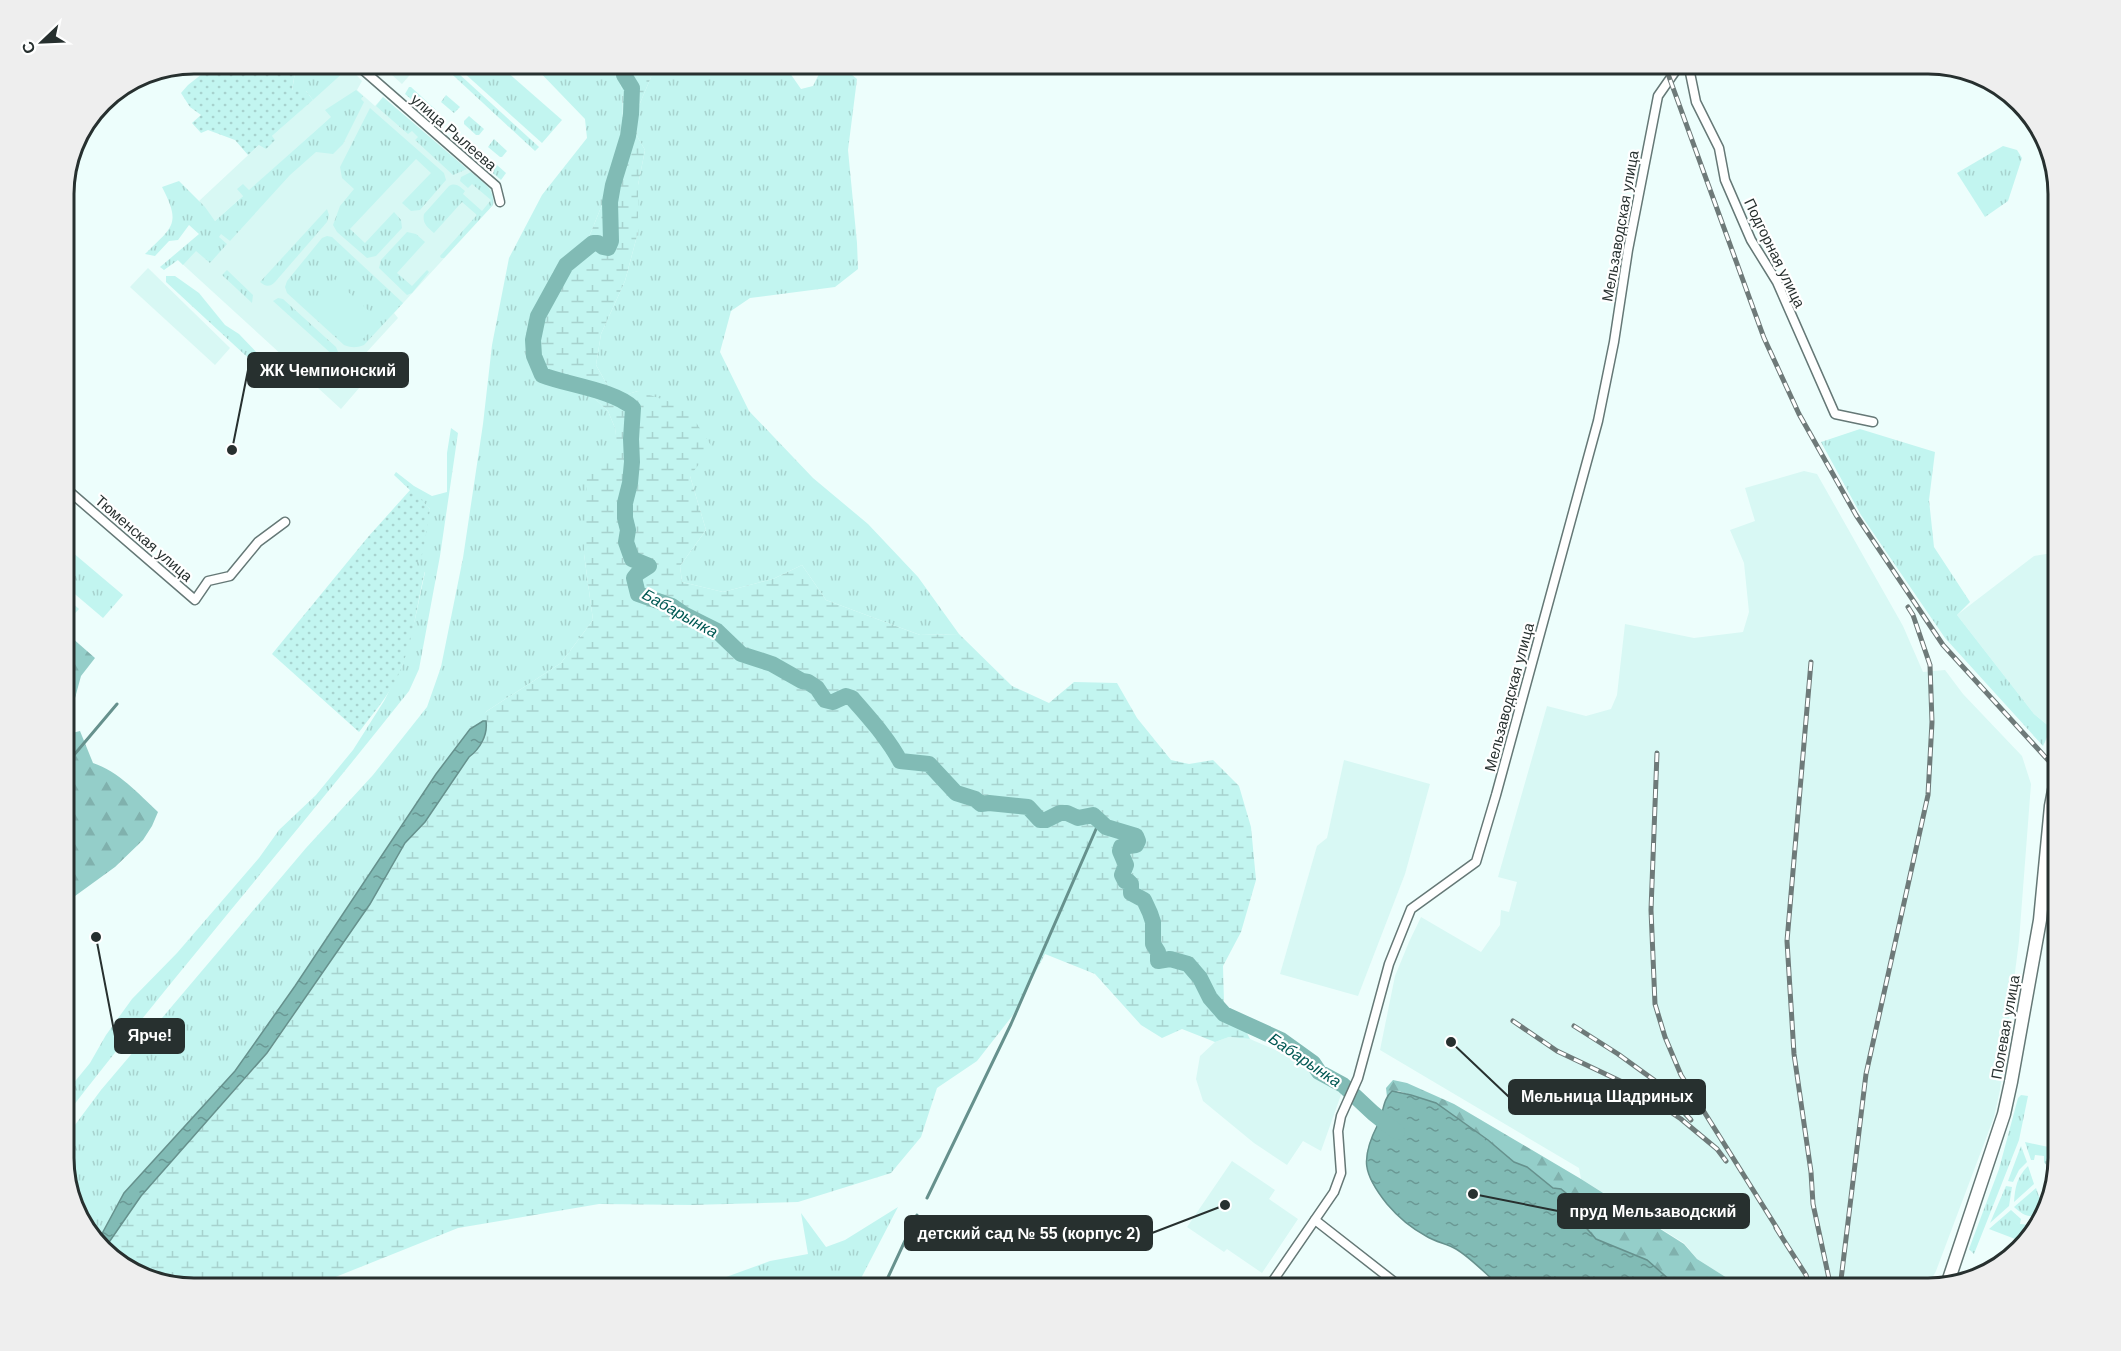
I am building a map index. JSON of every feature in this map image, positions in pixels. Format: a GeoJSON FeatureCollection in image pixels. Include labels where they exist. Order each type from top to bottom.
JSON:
{"type":"FeatureCollection","features":[{"type":"Feature","properties":{"kind":"street","name":"улица Рылеева"},"geometry":{"type":"LineString","coordinates":[[366,73],[496,186],[500,202]]}},
{"type":"Feature","properties":{"kind":"street","name":"Мельзаводская улица"},"geometry":{"type":"LineString","coordinates":[[1275,1278],[1334,1192],[1339,1181],[1341,1165],[1338,1131],[1345,1106],[1358,1078],[1389,964],[1411,909],[1476,862],[1598,421],[1658,96],[1674,73]]}},
{"type":"Feature","properties":{"kind":"street","name":"Подгорная улица"},"geometry":{"type":"LineString","coordinates":[[1690,73],[1696,102],[1719,148],[1725,180],[1751,240],[1777,282],[1834,414],[1874,422]]}},
{"type":"Feature","properties":{"kind":"street","name":"Тюменская улица"},"geometry":{"type":"LineString","coordinates":[[74,496],[195,600],[208,581],[230,576],[258,542],[285,522]]}},
{"type":"Feature","properties":{"kind":"street","name":"Полевая улица"},"geometry":{"type":"LineString","coordinates":[[1950,1274],[2004,1114],[2040,921],[2048,837]]}},
{"type":"Feature","properties":{"kind":"street"},"geometry":{"type":"LineString","coordinates":[[1315,1220],[1389,1278]]}},
{"type":"Feature","properties":{"kind":"shaded area"},"geometry":{"type":"Polygon","coordinates":[[[343,73],[354,73],[362,81],[357,90],[375,106],[383,97],[492,190],[494,197],[493,205],[394,313],[398,318],[353,367],[366,380],[341,409],[178,260],[331,117],[215,221],[199,201],[259,145],[343,73]]]}},
{"type":"Feature","properties":{"kind":"shaded area"},"geometry":{"type":"Polygon","coordinates":[[[392,73],[411,73],[402,84],[392,73]]]}},
{"type":"Feature","properties":{"kind":"shaded area"},"geometry":{"type":"Polygon","coordinates":[[[148,268],[230,348],[215,365],[130,287],[148,268]]]}},
{"type":"Feature","properties":{"kind":"shaded area"},"geometry":{"type":"Polygon","coordinates":[[[1804,471],[1817,474],[1903,626],[1923,672],[1945,670],[1963,694],[2022,756],[2031,784],[2019,941],[2000,1090],[1994,1117],[1933,1277],[1727,1278],[1697,1259],[1684,1243],[1581,1179],[1579,1168],[1380,1050],[1395,976],[1421,917],[1481,952],[1500,925],[1501,910],[1509,912],[1517,882],[1498,877],[1547,706],[1586,716],[1611,709],[1617,695],[1625,624],[1694,638],[1743,632],[1749,612],[1744,563],[1730,530],[1755,521],[1745,488],[1804,471]]]}},
{"type":"Feature","properties":{"kind":"shaded area"},"geometry":{"type":"Polygon","coordinates":[[[2048,554],[2048,725],[2034,714],[1957,615],[2034,556],[2048,554]]]}},
{"type":"Feature","properties":{"kind":"shaded area"},"geometry":{"type":"Polygon","coordinates":[[[1344,760],[1430,784],[1405,874],[1358,996],[1280,974],[1317,846],[1327,838],[1344,760]]]}},
{"type":"Feature","properties":{"kind":"shaded area"},"geometry":{"type":"Polygon","coordinates":[[[1229,1037],[1250,1039],[1278,1051],[1342,1092],[1321,1151],[1303,1141],[1287,1165],[1254,1143],[1203,1101],[1196,1079],[1200,1056],[1215,1042],[1229,1037]]]}},
{"type":"Feature","properties":{"kind":"shaded area"},"geometry":{"type":"Polygon","coordinates":[[[1232,1161],[1275,1190],[1269,1199],[1298,1219],[1262,1273],[1227,1249],[1224,1252],[1187,1227],[1232,1161]]]}},
{"type":"Feature","properties":{"kind":"green space"},"geometry":{"type":"Polygon","coordinates":[[[203,73],[295,73],[292,90],[306,91],[313,100],[272,136],[275,140],[266,149],[259,145],[248,155],[235,140],[208,130],[201,133],[192,123],[201,115],[190,107],[181,93],[203,73]]]}},
{"type":"Feature","properties":{"kind":"green space"},"geometry":{"type":"Polygon","coordinates":[[[295,73],[343,73],[313,100],[306,91],[292,91],[295,73]]]}},
{"type":"Feature","properties":{"kind":"green space"},"geometry":{"type":"Polygon","coordinates":[[[451,73],[458,73],[539,147],[535,151],[451,73]]]}},
{"type":"Feature","properties":{"kind":"green space"},"geometry":{"type":"Polygon","coordinates":[[[464,73],[508,73],[562,120],[542,143],[464,73]]]}},
{"type":"Feature","properties":{"kind":"green space"},"geometry":{"type":"Polygon","coordinates":[[[541,73],[619,73],[622,90],[623,131],[606,195],[589,237],[552,273],[546,382],[591,395],[608,411],[615,428],[618,449],[584,554],[593,620],[561,663],[487,711],[415,805],[295,986],[235,1071],[124,1193],[102,1234],[83,1203],[76,1181],[74,1126],[101,1090],[306,848],[373,775],[427,707],[441,667],[463,558],[492,345],[509,258],[542,195],[587,138],[585,119],[541,73]]]}},
{"type":"Feature","properties":{"kind":"green space"},"geometry":{"type":"Polygon","coordinates":[[[619,73],[653,73],[635,115],[637,136],[645,150],[638,185],[638,232],[625,281],[601,334],[596,365],[610,390],[621,396],[638,391],[679,405],[697,424],[712,447],[690,476],[706,530],[680,566],[682,582],[723,592],[773,579],[802,565],[826,600],[920,635],[959,634],[1012,686],[1049,703],[1074,682],[1117,683],[1137,718],[1171,760],[1189,764],[1213,760],[1239,786],[1251,827],[1256,880],[1241,932],[1223,966],[1224,1003],[1238,1015],[1250,1039],[1229,1037],[1215,1042],[1182,1029],[1162,1038],[1141,1025],[1095,974],[1045,954],[1013,1015],[977,1061],[937,1088],[921,1137],[891,1173],[798,1202],[691,1205],[599,1204],[458,1228],[333,1278],[194,1278],[148,1268],[127,1257],[109,1242],[141,1196],[268,1053],[370,904],[405,843],[425,822],[469,757],[476,751],[478,724],[470,729],[487,711],[561,663],[593,620],[584,554],[587,472],[617,449],[615,428],[608,411],[591,395],[546,382],[532,365],[525,334],[552,273],[589,237],[606,195],[623,131],[622,90],[619,73]]]}},
{"type":"Feature","properties":{"kind":"green space"},"geometry":{"type":"Polygon","coordinates":[[[653,73],[790,73],[801,89],[813,86],[820,73],[850,73],[857,79],[848,150],[858,269],[835,287],[750,298],[731,311],[720,352],[749,411],[813,478],[868,524],[918,577],[959,634],[920,635],[826,600],[802,565],[773,579],[723,592],[682,582],[680,566],[706,530],[690,476],[638,391],[622,396],[610,390],[596,365],[601,334],[625,281],[638,232],[638,185],[645,150],[637,136],[635,115],[653,73]]]}},
{"type":"Feature","properties":{"kind":"green space"},"geometry":{"type":"Polygon","coordinates":[[[409,87],[436,110],[432,117],[405,94],[409,87]]]}},
{"type":"Feature","properties":{"kind":"green space"},"geometry":{"type":"Polygon","coordinates":[[[356,90],[363,96],[361,99],[364,102],[343,144],[333,154],[316,152],[290,175],[230,241],[221,234],[219,237],[227,244],[210,263],[196,251],[183,265],[178,260],[164,270],[160,267],[199,234],[189,225],[178,240],[169,241],[155,256],[145,254],[168,231],[173,218],[162,187],[179,181],[205,207],[215,221],[243,196],[237,189],[243,184],[249,190],[331,117],[325,110],[356,90]]]}},
{"type":"Feature","properties":{"kind":"green space"},"geometry":{"type":"Polygon","coordinates":[[[446,95],[460,107],[454,113],[441,102],[446,95]]]}},
{"type":"Feature","properties":{"kind":"green space"},"geometry":{"type":"Polygon","coordinates":[[[383,97],[467,169],[453,175],[415,140],[418,137],[412,131],[408,134],[376,106],[383,97]]]}},
{"type":"Feature","properties":{"kind":"green space"},"geometry":{"type":"Polygon","coordinates":[[[370,108],[444,173],[446,180],[420,210],[411,211],[402,203],[431,173],[416,159],[350,229],[365,243],[394,212],[401,220],[402,228],[376,256],[367,258],[337,232],[333,225],[340,206],[354,189],[342,178],[340,167],[370,108]]]}},
{"type":"Feature","properties":{"kind":"green space"},"geometry":{"type":"Polygon","coordinates":[[[469,116],[484,129],[479,135],[464,124],[469,116]]]}},
{"type":"Feature","properties":{"kind":"green space"},"geometry":{"type":"Polygon","coordinates":[[[494,139],[507,151],[502,157],[488,147],[494,139]]]}},
{"type":"Feature","properties":{"kind":"green space"},"geometry":{"type":"Polygon","coordinates":[[[2003,146],[2017,150],[2022,158],[2008,201],[1985,217],[1957,173],[2003,146]]]}},
{"type":"Feature","properties":{"kind":"green space"},"geometry":{"type":"Polygon","coordinates":[[[478,150],[506,173],[501,180],[474,157],[478,150]]]}},
{"type":"Feature","properties":{"kind":"green space"},"geometry":{"type":"Polygon","coordinates":[[[471,172],[490,190],[493,205],[444,258],[441,258],[440,256],[477,215],[462,202],[434,233],[424,222],[424,214],[449,186],[454,185],[465,191],[463,194],[482,211],[491,200],[472,184],[468,188],[460,181],[461,177],[471,172]]]}},
{"type":"Feature","properties":{"kind":"green space"},"geometry":{"type":"Polygon","coordinates":[[[327,209],[329,215],[327,222],[275,282],[267,286],[260,282],[327,209]]]}},
{"type":"Feature","properties":{"kind":"green space"},"geometry":{"type":"Polygon","coordinates":[[[407,232],[416,234],[425,242],[397,273],[412,286],[427,270],[429,272],[412,293],[407,295],[379,268],[381,260],[407,232]]]}},
{"type":"Feature","properties":{"kind":"green space"},"geometry":{"type":"Polygon","coordinates":[[[332,237],[403,303],[361,346],[344,345],[287,293],[285,287],[287,281],[322,238],[332,237]]]}},
{"type":"Feature","properties":{"kind":"green space"},"geometry":{"type":"Polygon","coordinates":[[[227,270],[253,295],[252,303],[222,275],[227,270]]]}},
{"type":"Feature","properties":{"kind":"green space"},"geometry":{"type":"Polygon","coordinates":[[[166,276],[175,276],[199,293],[225,325],[239,334],[259,355],[251,359],[245,355],[166,282],[166,276]]]}},
{"type":"Feature","properties":{"kind":"green space"},"geometry":{"type":"Polygon","coordinates":[[[334,279],[380,321],[358,344],[313,303],[334,279]]]}},
{"type":"Feature","properties":{"kind":"green space"},"geometry":{"type":"Polygon","coordinates":[[[278,298],[283,299],[336,347],[338,352],[335,357],[273,301],[278,298]]]}},
{"type":"Feature","properties":{"kind":"green space"},"geometry":{"type":"Polygon","coordinates":[[[451,428],[458,433],[440,556],[419,669],[409,691],[74,1105],[74,1083],[90,1063],[106,1035],[132,999],[177,953],[259,858],[279,830],[316,795],[353,750],[384,701],[402,666],[415,619],[425,572],[414,565],[430,509],[394,475],[396,472],[432,496],[447,492],[447,453],[451,428]]]}},
{"type":"Feature","properties":{"kind":"green space"},"geometry":{"type":"Polygon","coordinates":[[[1860,429],[1935,452],[1929,500],[1934,547],[1970,602],[1957,615],[2034,714],[2048,726],[2048,735],[2043,746],[1945,638],[1861,515],[1821,442],[1860,429]]]}},
{"type":"Feature","properties":{"kind":"green space"},"geometry":{"type":"Polygon","coordinates":[[[411,489],[430,509],[423,553],[415,565],[425,571],[410,643],[394,684],[359,732],[272,654],[368,537],[411,489]]]}},
{"type":"Feature","properties":{"kind":"green space"},"geometry":{"type":"Polygon","coordinates":[[[74,554],[123,595],[103,618],[74,593],[74,554]]]}},
{"type":"Feature","properties":{"kind":"green space"},"geometry":{"type":"Polygon","coordinates":[[[74,605],[79,609],[74,614],[74,605]]]}},
{"type":"Feature","properties":{"kind":"green space"},"geometry":{"type":"Polygon","coordinates":[[[74,640],[95,658],[81,676],[75,698],[74,640]]]}},
{"type":"Feature","properties":{"kind":"green space"},"geometry":{"type":"Polygon","coordinates":[[[80,731],[93,763],[120,777],[158,812],[143,840],[115,867],[75,896],[74,896],[74,732],[80,731]]]}},
{"type":"Feature","properties":{"kind":"green space"},"geometry":{"type":"Polygon","coordinates":[[[1393,1080],[1407,1083],[1454,1104],[1581,1179],[1684,1244],[1697,1259],[1727,1278],[1668,1278],[1647,1260],[1596,1239],[1582,1223],[1572,1198],[1561,1189],[1553,1188],[1527,1167],[1514,1162],[1488,1140],[1436,1103],[1398,1091],[1387,1097],[1386,1088],[1393,1080]]]}},
{"type":"Feature","properties":{"kind":"green space"},"geometry":{"type":"Polygon","coordinates":[[[2021,1095],[2028,1096],[2019,1140],[1974,1254],[1969,1249],[1999,1169],[2018,1098],[2021,1095]]]}},
{"type":"Feature","properties":{"kind":"green space"},"geometry":{"type":"Polygon","coordinates":[[[2025,1142],[2048,1147],[2047,1166],[2044,1156],[2035,1155],[2034,1160],[2031,1160],[2025,1142]]]}},
{"type":"Feature","properties":{"kind":"green space"},"geometry":{"type":"Polygon","coordinates":[[[2021,1146],[2027,1162],[2019,1170],[2013,1182],[2008,1181],[2021,1146]]]}},
{"type":"Feature","properties":{"kind":"green space"},"geometry":{"type":"Polygon","coordinates":[[[2028,1166],[2034,1184],[2014,1202],[2017,1182],[2028,1166]]]}},
{"type":"Feature","properties":{"kind":"green space"},"geometry":{"type":"Polygon","coordinates":[[[2006,1186],[2012,1187],[2009,1206],[1990,1223],[2006,1186]]]}},
{"type":"Feature","properties":{"kind":"green space"},"geometry":{"type":"Polygon","coordinates":[[[2036,1188],[2040,1198],[2032,1216],[2026,1215],[2014,1207],[2036,1188]]]}},
{"type":"Feature","properties":{"kind":"green space"},"geometry":{"type":"Polygon","coordinates":[[[898,1207],[861,1278],[723,1278],[770,1261],[808,1254],[801,1213],[826,1247],[845,1240],[898,1207]]]}},
{"type":"Feature","properties":{"kind":"green space"},"geometry":{"type":"Polygon","coordinates":[[[2011,1210],[2021,1219],[2020,1224],[2027,1225],[2015,1239],[1989,1229],[2011,1210]]]}},
{"type":"Feature","properties":{"kind":"water"},"geometry":{"type":"Polygon","coordinates":[[[486,721],[486,731],[480,746],[469,757],[425,822],[405,843],[370,904],[267,1053],[141,1196],[109,1242],[102,1234],[124,1193],[235,1071],[295,986],[436,774],[470,729],[486,721]]]}},
{"type":"Feature","properties":{"kind":"water"},"geometry":{"type":"Polygon","coordinates":[[[1392,1091],[1436,1103],[1488,1140],[1514,1162],[1527,1167],[1553,1188],[1561,1189],[1572,1198],[1582,1223],[1596,1239],[1647,1260],[1668,1278],[1491,1278],[1453,1247],[1430,1238],[1400,1218],[1373,1184],[1367,1166],[1368,1147],[1380,1120],[1386,1098],[1392,1091]]]}},
{"type":"Feature","properties":{"kind":"waterway","name":"Бабарынка"},"geometry":{"type":"LineString","coordinates":[[624,73],[632,88],[631,114],[628,136],[610,202],[611,241],[608,248],[593,243],[566,265],[538,316],[533,340],[534,356],[542,375],[602,392],[633,408],[632,462],[625,503],[628,530],[626,542],[632,559],[649,566],[634,578],[638,594],[672,606],[717,631],[741,654],[772,664],[808,682],[817,688],[825,700],[833,702],[846,696],[852,698],[884,736],[900,761],[929,764],[956,793],[975,799],[981,804],[1028,807],[1040,820],[1046,820],[1060,813],[1067,813],[1078,818],[1093,815],[1106,827],[1136,836],[1138,841],[1136,845],[1121,847],[1120,851],[1126,865],[1122,875],[1125,881],[1131,884],[1131,893],[1144,900],[1150,913],[1153,922],[1153,944],[1158,952],[1158,961],[1170,959],[1188,964],[1200,978],[1210,998],[1224,1014],[1281,1040],[1313,1063],[1319,1072],[1343,1085],[1397,1132]]}},
{"type":"Feature","properties":{"kind":"waterway"},"geometry":{"type":"LineString","coordinates":[[74,755],[117,704]]}},
{"type":"Feature","properties":{"kind":"waterway"},"geometry":{"type":"LineString","coordinates":[[927,1198],[1011,1024],[1100,820]]}},
{"type":"Feature","properties":{"kind":"waterway"},"geometry":{"type":"LineString","coordinates":[[888,1278],[917,1215]]}},
{"type":"Feature","properties":{"kind":"railway"},"geometry":{"type":"LineString","coordinates":[[1668,73],[1764,338],[1799,414],[1856,515],[1943,645],[2048,760]]}},
{"type":"Feature","properties":{"kind":"railway"},"geometry":{"type":"LineString","coordinates":[[1841,1278],[1866,1074],[1928,795],[1932,722],[1930,665],[1913,615],[1908,607]]}},
{"type":"Feature","properties":{"kind":"railway"},"geometry":{"type":"LineString","coordinates":[[1811,662],[1787,941],[1794,1054],[1811,1172],[1813,1204],[1829,1278]]}},
{"type":"Feature","properties":{"kind":"railway"},"geometry":{"type":"LineString","coordinates":[[1657,753],[1651,910],[1655,1004],[1665,1037],[1681,1075],[1780,1233]]}},
{"type":"Feature","properties":{"kind":"railway"},"geometry":{"type":"LineString","coordinates":[[1513,1021],[1557,1051],[1635,1088],[1681,1119],[1717,1149],[1726,1161]]}},
{"type":"Feature","properties":{"kind":"railway"},"geometry":{"type":"LineString","coordinates":[[1574,1026],[1654,1080],[1691,1120]]}},
{"type":"Feature","properties":{"kind":"railway"},"geometry":{"type":"LineString","coordinates":[[1776,1228],[1807,1278]]}},
{"type":"Feature","properties":{"kind":"place","name":"ЖК Чемпионский"},"geometry":{"type":"Point","coordinates":[232,450]}},
{"type":"Feature","properties":{"kind":"place","name":"Ярче!"},"geometry":{"type":"Point","coordinates":[96,937]}},
{"type":"Feature","properties":{"kind":"place","name":"Мельница Шадриных"},"geometry":{"type":"Point","coordinates":[1451,1042]}},
{"type":"Feature","properties":{"kind":"place","name":"пруд Мельзаводский"},"geometry":{"type":"Point","coordinates":[1473,1194]}},
{"type":"Feature","properties":{"kind":"place","name":"детский сад № 55 (корпус 2)"},"geometry":{"type":"Point","coordinates":[1225,1205]}}]}
